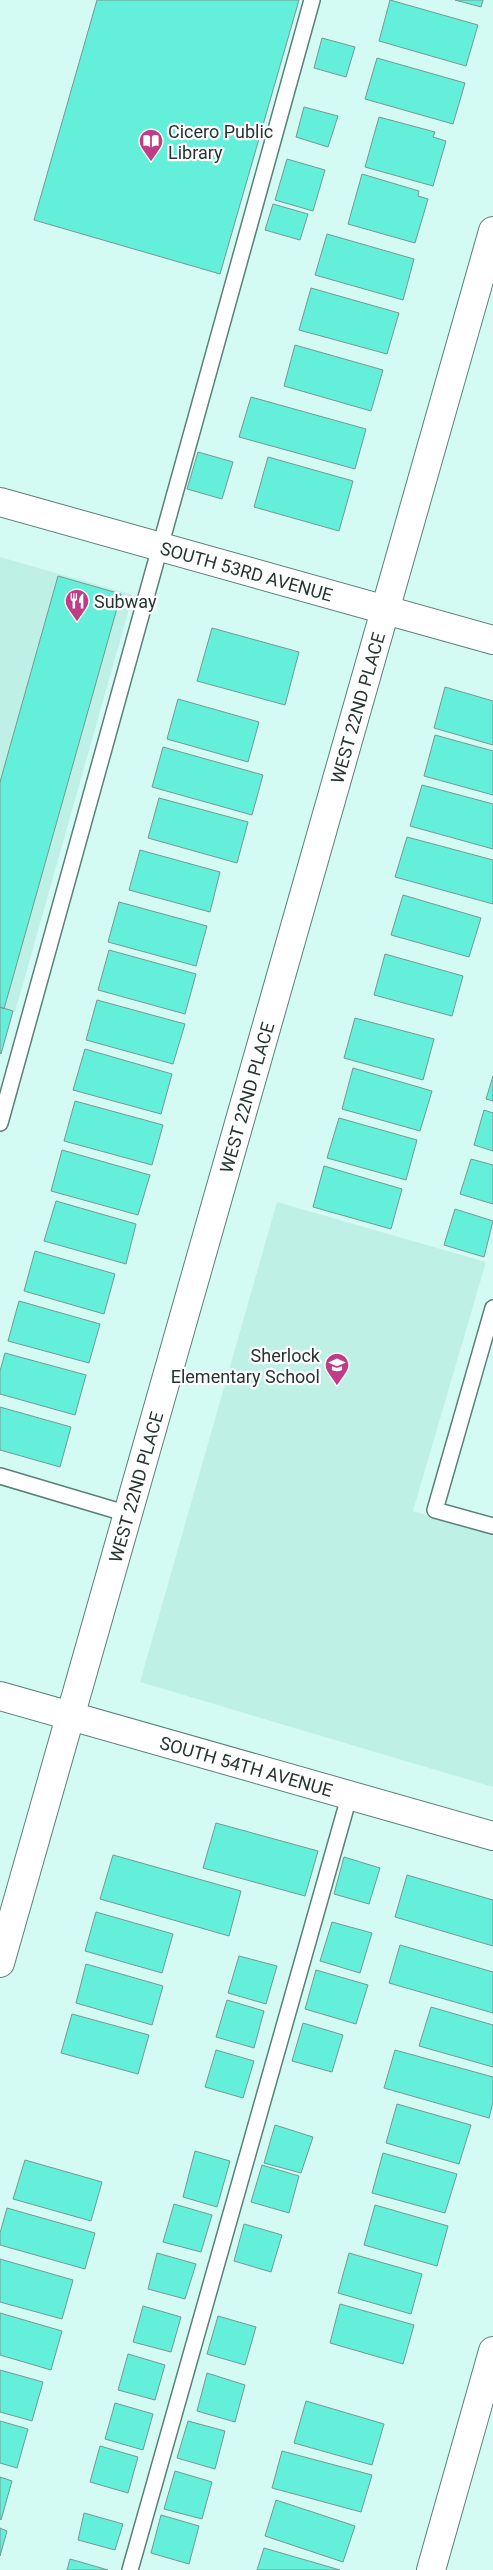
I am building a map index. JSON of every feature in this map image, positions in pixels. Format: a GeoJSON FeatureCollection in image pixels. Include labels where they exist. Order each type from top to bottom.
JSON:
{"type":"FeatureCollection","features":[{"type":"Feature","properties":{"kind":"street","name":"WEST 22ND PLACE"},"geometry":{"type":"LineString","coordinates":[[0,1963],[493,230]]}},
{"type":"Feature","properties":{"kind":"street","name":"SOUTH 53RD AVENUE"},"geometry":{"type":"LineString","coordinates":[[0,502],[493,640]]}},
{"type":"Feature","properties":{"kind":"street","name":"SOUTH 54TH AVENUE"},"geometry":{"type":"LineString","coordinates":[[0,1696],[350,1797],[493,1836]]}},
{"type":"Feature","properties":{"kind":"street"},"geometry":{"type":"LineString","coordinates":[[431,2570],[493,2351]]}},
{"type":"Feature","properties":{"kind":"lane"},"geometry":{"type":"LineString","coordinates":[[0,1123],[312,0]]}},
{"type":"Feature","properties":{"kind":"lane"},"geometry":{"type":"LineString","coordinates":[[493,1308],[435,1510],[493,1526]]}},
{"type":"Feature","properties":{"kind":"lane"},"geometry":{"type":"LineString","coordinates":[[0,1476],[128,1514]]}},
{"type":"Feature","properties":{"kind":"lane"},"geometry":{"type":"LineString","coordinates":[[130,2570],[350,1797]]}},
{"type":"Feature","properties":{"kind":"shaded area"},"geometry":{"type":"Polygon","coordinates":[[[0,557],[133,595],[15,1012],[0,1008],[0,557]]]}},
{"type":"Feature","properties":{"kind":"shaded area","name":"Sherlock Elementary School"},"geometry":{"type":"Polygon","coordinates":[[[277,1202],[486,1262],[413,1511],[493,1535],[493,1787],[140,1682],[277,1202]]]}},
{"type":"Feature","properties":{"kind":"building","name":"Cicero Public Library"},"geometry":{"type":"Polygon","coordinates":[[[97,0],[299,0],[220,274],[34,220],[97,0]]]}},
{"type":"Feature","properties":{"kind":"building"},"geometry":{"type":"Polygon","coordinates":[[[390,0],[478,25],[466,66],[379,41],[390,0]]]}},
{"type":"Feature","properties":{"kind":"building"},"geometry":{"type":"Polygon","coordinates":[[[455,0],[483,0],[481,7],[455,0]]]}},
{"type":"Feature","properties":{"kind":"building"},"geometry":{"type":"Polygon","coordinates":[[[322,38],[355,47],[346,77],[314,68],[322,38]]]}},
{"type":"Feature","properties":{"kind":"building"},"geometry":{"type":"Polygon","coordinates":[[[377,58],[465,83],[453,124],[365,99],[377,58]]]}},
{"type":"Feature","properties":{"kind":"building"},"geometry":{"type":"Polygon","coordinates":[[[304,107],[338,116],[328,147],[296,137],[304,107]]]}},
{"type":"Feature","properties":{"kind":"building"},"geometry":{"type":"Polygon","coordinates":[[[379,117],[435,132],[433,137],[446,141],[433,186],[365,167],[379,117]]]}},
{"type":"Feature","properties":{"kind":"building"},"geometry":{"type":"Polygon","coordinates":[[[287,159],[325,170],[313,211],[275,200],[287,159]]]}},
{"type":"Feature","properties":{"kind":"building"},"geometry":{"type":"Polygon","coordinates":[[[362,174],[419,191],[418,196],[428,199],[415,243],[348,224],[362,174]]]}},
{"type":"Feature","properties":{"kind":"building"},"geometry":{"type":"Polygon","coordinates":[[[273,204],[308,214],[300,240],[265,230],[273,204]]]}},
{"type":"Feature","properties":{"kind":"building"},"geometry":{"type":"Polygon","coordinates":[[[327,234],[414,259],[403,300],[315,275],[327,234]]]}},
{"type":"Feature","properties":{"kind":"building"},"geometry":{"type":"Polygon","coordinates":[[[311,288],[399,313],[387,354],[299,330],[311,288]]]}},
{"type":"Feature","properties":{"kind":"building"},"geometry":{"type":"Polygon","coordinates":[[[295,345],[383,370],[371,411],[284,386],[295,345]]]}},
{"type":"Feature","properties":{"kind":"building"},"geometry":{"type":"Polygon","coordinates":[[[251,397],[366,429],[355,469],[239,437],[251,397]]]}},
{"type":"Feature","properties":{"kind":"building"},"geometry":{"type":"Polygon","coordinates":[[[198,452],[233,462],[222,499],[187,489],[198,452]]]}},
{"type":"Feature","properties":{"kind":"building"},"geometry":{"type":"Polygon","coordinates":[[[268,457],[353,481],[339,531],[254,507],[268,457]]]}},
{"type":"Feature","properties":{"kind":"building"},"geometry":{"type":"Polygon","coordinates":[[[58,576],[121,594],[4,1009],[0,1007],[0,782],[58,576]]]}},
{"type":"Feature","properties":{"kind":"building"},"geometry":{"type":"Polygon","coordinates":[[[212,628],[299,652],[285,705],[197,681],[212,628]]]}},
{"type":"Feature","properties":{"kind":"building"},"geometry":{"type":"Polygon","coordinates":[[[445,687],[493,701],[493,745],[434,728],[445,687]]]}},
{"type":"Feature","properties":{"kind":"building"},"geometry":{"type":"Polygon","coordinates":[[[178,699],[259,722],[248,762],[167,739],[178,699]]]}},
{"type":"Feature","properties":{"kind":"building"},"geometry":{"type":"Polygon","coordinates":[[[435,735],[493,751],[493,795],[424,776],[435,735]]]}},
{"type":"Feature","properties":{"kind":"building"},"geometry":{"type":"Polygon","coordinates":[[[163,747],[263,775],[252,815],[152,787],[163,747]]]}},
{"type":"Feature","properties":{"kind":"building"},"geometry":{"type":"Polygon","coordinates":[[[422,785],[493,804],[493,849],[410,826],[422,785]]]}},
{"type":"Feature","properties":{"kind":"building"},"geometry":{"type":"Polygon","coordinates":[[[159,798],[248,822],[237,863],[148,838],[159,798]]]}},
{"type":"Feature","properties":{"kind":"building"},"geometry":{"type":"Polygon","coordinates":[[[407,837],[493,860],[493,904],[395,877],[407,837]]]}},
{"type":"Feature","properties":{"kind":"building"},"geometry":{"type":"Polygon","coordinates":[[[140,850],[220,872],[210,912],[129,890],[140,850]]]}},
{"type":"Feature","properties":{"kind":"building"},"geometry":{"type":"Polygon","coordinates":[[[403,895],[481,918],[469,957],[391,935],[403,895]]]}},
{"type":"Feature","properties":{"kind":"building"},"geometry":{"type":"Polygon","coordinates":[[[119,902],[207,926],[196,966],[108,942],[119,902]]]}},
{"type":"Feature","properties":{"kind":"building"},"geometry":{"type":"Polygon","coordinates":[[[109,950],[196,974],[185,1014],[98,990],[109,950]]]}},
{"type":"Feature","properties":{"kind":"building"},"geometry":{"type":"Polygon","coordinates":[[[385,954],[463,976],[452,1016],[374,995],[385,954]]]}},
{"type":"Feature","properties":{"kind":"building"},"geometry":{"type":"Polygon","coordinates":[[[97,1000],[185,1024],[173,1064],[86,1040],[97,1000]]]}},
{"type":"Feature","properties":{"kind":"building"},"geometry":{"type":"Polygon","coordinates":[[[0,1007],[13,1011],[1,1054],[0,1053],[0,1007]]]}},
{"type":"Feature","properties":{"kind":"building"},"geometry":{"type":"Polygon","coordinates":[[[355,1018],[434,1039],[423,1080],[344,1058],[355,1018]]]}},
{"type":"Feature","properties":{"kind":"building"},"geometry":{"type":"Polygon","coordinates":[[[85,1049],[172,1074],[161,1114],[73,1090],[85,1049]]]}},
{"type":"Feature","properties":{"kind":"building"},"geometry":{"type":"Polygon","coordinates":[[[353,1068],[432,1091],[420,1131],[342,1109],[353,1068]]]}},
{"type":"Feature","properties":{"kind":"building"},"geometry":{"type":"Polygon","coordinates":[[[493,1076],[493,1101],[486,1099],[493,1076]]]}},
{"type":"Feature","properties":{"kind":"building"},"geometry":{"type":"Polygon","coordinates":[[[75,1101],[163,1125],[152,1165],[64,1141],[75,1101]]]}},
{"type":"Feature","properties":{"kind":"building"},"geometry":{"type":"Polygon","coordinates":[[[484,1110],[493,1113],[493,1151],[474,1145],[484,1110]]]}},
{"type":"Feature","properties":{"kind":"building"},"geometry":{"type":"Polygon","coordinates":[[[339,1118],[417,1140],[406,1180],[327,1158],[339,1118]]]}},
{"type":"Feature","properties":{"kind":"building"},"geometry":{"type":"Polygon","coordinates":[[[62,1150],[150,1175],[138,1215],[51,1191],[62,1150]]]}},
{"type":"Feature","properties":{"kind":"building"},"geometry":{"type":"Polygon","coordinates":[[[471,1159],[493,1165],[493,1204],[460,1194],[471,1159]]]}},
{"type":"Feature","properties":{"kind":"building"},"geometry":{"type":"Polygon","coordinates":[[[324,1166],[402,1189],[391,1229],[313,1207],[324,1166]]]}},
{"type":"Feature","properties":{"kind":"building"},"geometry":{"type":"Polygon","coordinates":[[[56,1201],[136,1224],[126,1264],[44,1241],[56,1201]]]}},
{"type":"Feature","properties":{"kind":"building"},"geometry":{"type":"Polygon","coordinates":[[[455,1209],[493,1221],[484,1257],[444,1245],[455,1209]]]}},
{"type":"Feature","properties":{"kind":"building"},"geometry":{"type":"Polygon","coordinates":[[[35,1251],[115,1274],[104,1314],[24,1291],[35,1251]]]}},
{"type":"Feature","properties":{"kind":"building"},"geometry":{"type":"Polygon","coordinates":[[[19,1301],[100,1324],[89,1363],[8,1341],[19,1301]]]}},
{"type":"Feature","properties":{"kind":"building"},"geometry":{"type":"Polygon","coordinates":[[[5,1353],[86,1375],[75,1415],[0,1394],[0,1371],[5,1353]]]}},
{"type":"Feature","properties":{"kind":"building"},"geometry":{"type":"Polygon","coordinates":[[[0,1407],[71,1427],[60,1467],[0,1450],[0,1407]]]}},
{"type":"Feature","properties":{"kind":"building"},"geometry":{"type":"Polygon","coordinates":[[[216,1823],[318,1851],[305,1896],[203,1868],[216,1823]]]}},
{"type":"Feature","properties":{"kind":"building"},"geometry":{"type":"Polygon","coordinates":[[[113,1855],[241,1891],[229,1936],[100,1899],[113,1855]]]}},
{"type":"Feature","properties":{"kind":"building"},"geometry":{"type":"Polygon","coordinates":[[[344,1857],[380,1868],[369,1904],[334,1894],[344,1857]]]}},
{"type":"Feature","properties":{"kind":"building"},"geometry":{"type":"Polygon","coordinates":[[[407,1875],[493,1900],[493,1946],[395,1917],[407,1875]]]}},
{"type":"Feature","properties":{"kind":"building"},"geometry":{"type":"Polygon","coordinates":[[[96,1912],[173,1934],[162,1973],[85,1951],[96,1912]]]}},
{"type":"Feature","properties":{"kind":"building"},"geometry":{"type":"Polygon","coordinates":[[[332,1922],[372,1933],[360,1973],[320,1961],[332,1922]]]}},
{"type":"Feature","properties":{"kind":"building"},"geometry":{"type":"Polygon","coordinates":[[[400,1945],[493,1972],[493,2013],[389,1983],[400,1945]]]}},
{"type":"Feature","properties":{"kind":"building"},"geometry":{"type":"Polygon","coordinates":[[[239,1956],[277,1966],[266,2004],[228,1993],[239,1956]]]}},
{"type":"Feature","properties":{"kind":"building"},"geometry":{"type":"Polygon","coordinates":[[[86,1964],[163,1986],[152,2025],[76,2003],[86,1964]]]}},
{"type":"Feature","properties":{"kind":"building"},"geometry":{"type":"Polygon","coordinates":[[[316,1970],[368,1985],[356,2024],[305,2009],[316,1970]]]}},
{"type":"Feature","properties":{"kind":"building"},"geometry":{"type":"Polygon","coordinates":[[[227,2000],[264,2011],[254,2048],[216,2037],[227,2000]]]}},
{"type":"Feature","properties":{"kind":"building"},"geometry":{"type":"Polygon","coordinates":[[[431,2007],[493,2025],[493,2067],[419,2046],[431,2007]]]}},
{"type":"Feature","properties":{"kind":"building"},"geometry":{"type":"Polygon","coordinates":[[[72,2014],[149,2035],[138,2074],[61,2053],[72,2014]]]}},
{"type":"Feature","properties":{"kind":"building"},"geometry":{"type":"Polygon","coordinates":[[[303,2023],[343,2035],[332,2072],[292,2061],[303,2023]]]}},
{"type":"Feature","properties":{"kind":"building"},"geometry":{"type":"Polygon","coordinates":[[[216,2050],[254,2061],[243,2098],[205,2087],[216,2050]]]}},
{"type":"Feature","properties":{"kind":"building"},"geometry":{"type":"Polygon","coordinates":[[[395,2050],[493,2077],[493,2102],[489,2118],[384,2088],[395,2050]]]}},
{"type":"Feature","properties":{"kind":"building"},"geometry":{"type":"Polygon","coordinates":[[[397,2104],[471,2125],[459,2164],[386,2143],[397,2104]]]}},
{"type":"Feature","properties":{"kind":"building"},"geometry":{"type":"Polygon","coordinates":[[[275,2125],[313,2137],[301,2173],[264,2163],[275,2125]]]}},
{"type":"Feature","properties":{"kind":"building"},"geometry":{"type":"Polygon","coordinates":[[[195,2151],[230,2161],[217,2207],[183,2197],[195,2151]]]}},
{"type":"Feature","properties":{"kind":"building"},"geometry":{"type":"Polygon","coordinates":[[[383,2153],[457,2174],[445,2213],[372,2193],[383,2153]]]}},
{"type":"Feature","properties":{"kind":"building"},"geometry":{"type":"Polygon","coordinates":[[[25,2160],[102,2182],[91,2221],[13,2199],[25,2160]]]}},
{"type":"Feature","properties":{"kind":"building"},"geometry":{"type":"Polygon","coordinates":[[[262,2165],[299,2176],[289,2213],[251,2202],[262,2165]]]}},
{"type":"Feature","properties":{"kind":"building"},"geometry":{"type":"Polygon","coordinates":[[[174,2204],[212,2215],[201,2252],[163,2242],[174,2204]]]}},
{"type":"Feature","properties":{"kind":"building"},"geometry":{"type":"Polygon","coordinates":[[[375,2205],[448,2226],[437,2266],[364,2245],[375,2205]]]}},
{"type":"Feature","properties":{"kind":"building"},"geometry":{"type":"Polygon","coordinates":[[[7,2208],[95,2233],[85,2269],[0,2245],[0,2233],[7,2208]]]}},
{"type":"Feature","properties":{"kind":"building"},"geometry":{"type":"Polygon","coordinates":[[[244,2224],[282,2235],[271,2272],[234,2261],[244,2224]]]}},
{"type":"Feature","properties":{"kind":"building"},"geometry":{"type":"Polygon","coordinates":[[[157,2253],[196,2264],[185,2299],[148,2289],[157,2253]]]}},
{"type":"Feature","properties":{"kind":"building"},"geometry":{"type":"Polygon","coordinates":[[[349,2253],[422,2274],[411,2314],[338,2293],[349,2253]]]}},
{"type":"Feature","properties":{"kind":"building"},"geometry":{"type":"Polygon","coordinates":[[[0,2259],[73,2280],[62,2319],[0,2302],[0,2259]]]}},
{"type":"Feature","properties":{"kind":"building"},"geometry":{"type":"Polygon","coordinates":[[[340,2304],[414,2325],[403,2364],[330,2343],[340,2304]]]}},
{"type":"Feature","properties":{"kind":"building"},"geometry":{"type":"Polygon","coordinates":[[[143,2306],[181,2317],[171,2352],[133,2342],[143,2306]]]}},
{"type":"Feature","properties":{"kind":"building"},"geometry":{"type":"Polygon","coordinates":[[[0,2313],[62,2331],[51,2370],[0,2355],[0,2313]]]}},
{"type":"Feature","properties":{"kind":"building"},"geometry":{"type":"Polygon","coordinates":[[[218,2316],[256,2327],[245,2365],[207,2354],[218,2316]]]}},
{"type":"Feature","properties":{"kind":"building"},"geometry":{"type":"Polygon","coordinates":[[[128,2354],[165,2365],[155,2400],[118,2390],[128,2354]]]}},
{"type":"Feature","properties":{"kind":"building"},"geometry":{"type":"Polygon","coordinates":[[[0,2370],[43,2382],[32,2421],[0,2412],[0,2370]]]}},
{"type":"Feature","properties":{"kind":"building"},"geometry":{"type":"Polygon","coordinates":[[[207,2373],[245,2385],[235,2422],[197,2411],[207,2373]]]}},
{"type":"Feature","properties":{"kind":"building"},"geometry":{"type":"Polygon","coordinates":[[[306,2401],[384,2424],[372,2465],[294,2443],[306,2401]]]}},
{"type":"Feature","properties":{"kind":"building"},"geometry":{"type":"Polygon","coordinates":[[[115,2403],[153,2414],[143,2450],[105,2439],[115,2403]]]}},
{"type":"Feature","properties":{"kind":"building"},"geometry":{"type":"Polygon","coordinates":[[[0,2421],[28,2429],[17,2468],[0,2463],[0,2421]]]}},
{"type":"Feature","properties":{"kind":"building"},"geometry":{"type":"Polygon","coordinates":[[[188,2421],[225,2431],[215,2469],[177,2458],[188,2421]]]}},
{"type":"Feature","properties":{"kind":"building"},"geometry":{"type":"Polygon","coordinates":[[[100,2446],[138,2457],[128,2493],[90,2482],[100,2446]]]}},
{"type":"Feature","properties":{"kind":"building"},"geometry":{"type":"Polygon","coordinates":[[[282,2451],[372,2475],[361,2512],[272,2488],[282,2451]]]}},
{"type":"Feature","properties":{"kind":"building"},"geometry":{"type":"Polygon","coordinates":[[[175,2471],[212,2482],[202,2519],[164,2509],[175,2471]]]}},
{"type":"Feature","properties":{"kind":"building"},"geometry":{"type":"Polygon","coordinates":[[[0,2477],[12,2481],[1,2520],[0,2519],[0,2477]]]}},
{"type":"Feature","properties":{"kind":"building"},"geometry":{"type":"Polygon","coordinates":[[[276,2500],[355,2526],[343,2562],[265,2536],[276,2500]]]}},
{"type":"Feature","properties":{"kind":"building"},"geometry":{"type":"Polygon","coordinates":[[[84,2513],[123,2524],[115,2550],[78,2540],[84,2513]]]}},
{"type":"Feature","properties":{"kind":"building"},"geometry":{"type":"Polygon","coordinates":[[[161,2515],[199,2526],[189,2564],[151,2553],[161,2515]]]}},
{"type":"Feature","properties":{"kind":"building"},"geometry":{"type":"Polygon","coordinates":[[[0,2528],[7,2531],[0,2556],[0,2528]]]}},
{"type":"Feature","properties":{"kind":"building"},"geometry":{"type":"Polygon","coordinates":[[[264,2548],[340,2570],[257,2570],[264,2548]]]}},
{"type":"Feature","properties":{"kind":"building"},"geometry":{"type":"Polygon","coordinates":[[[70,2559],[108,2570],[67,2570],[70,2559]]]}},
{"type":"Feature","properties":{"kind":"place","name":"Cicero Public Library"},"geometry":{"type":"Point","coordinates":[151,162]}},
{"type":"Feature","properties":{"kind":"place","name":"Subway"},"geometry":{"type":"Point","coordinates":[77,622]}},
{"type":"Feature","properties":{"kind":"place","name":"Sherlock Elementary School"},"geometry":{"type":"Point","coordinates":[337,1386]}}]}
